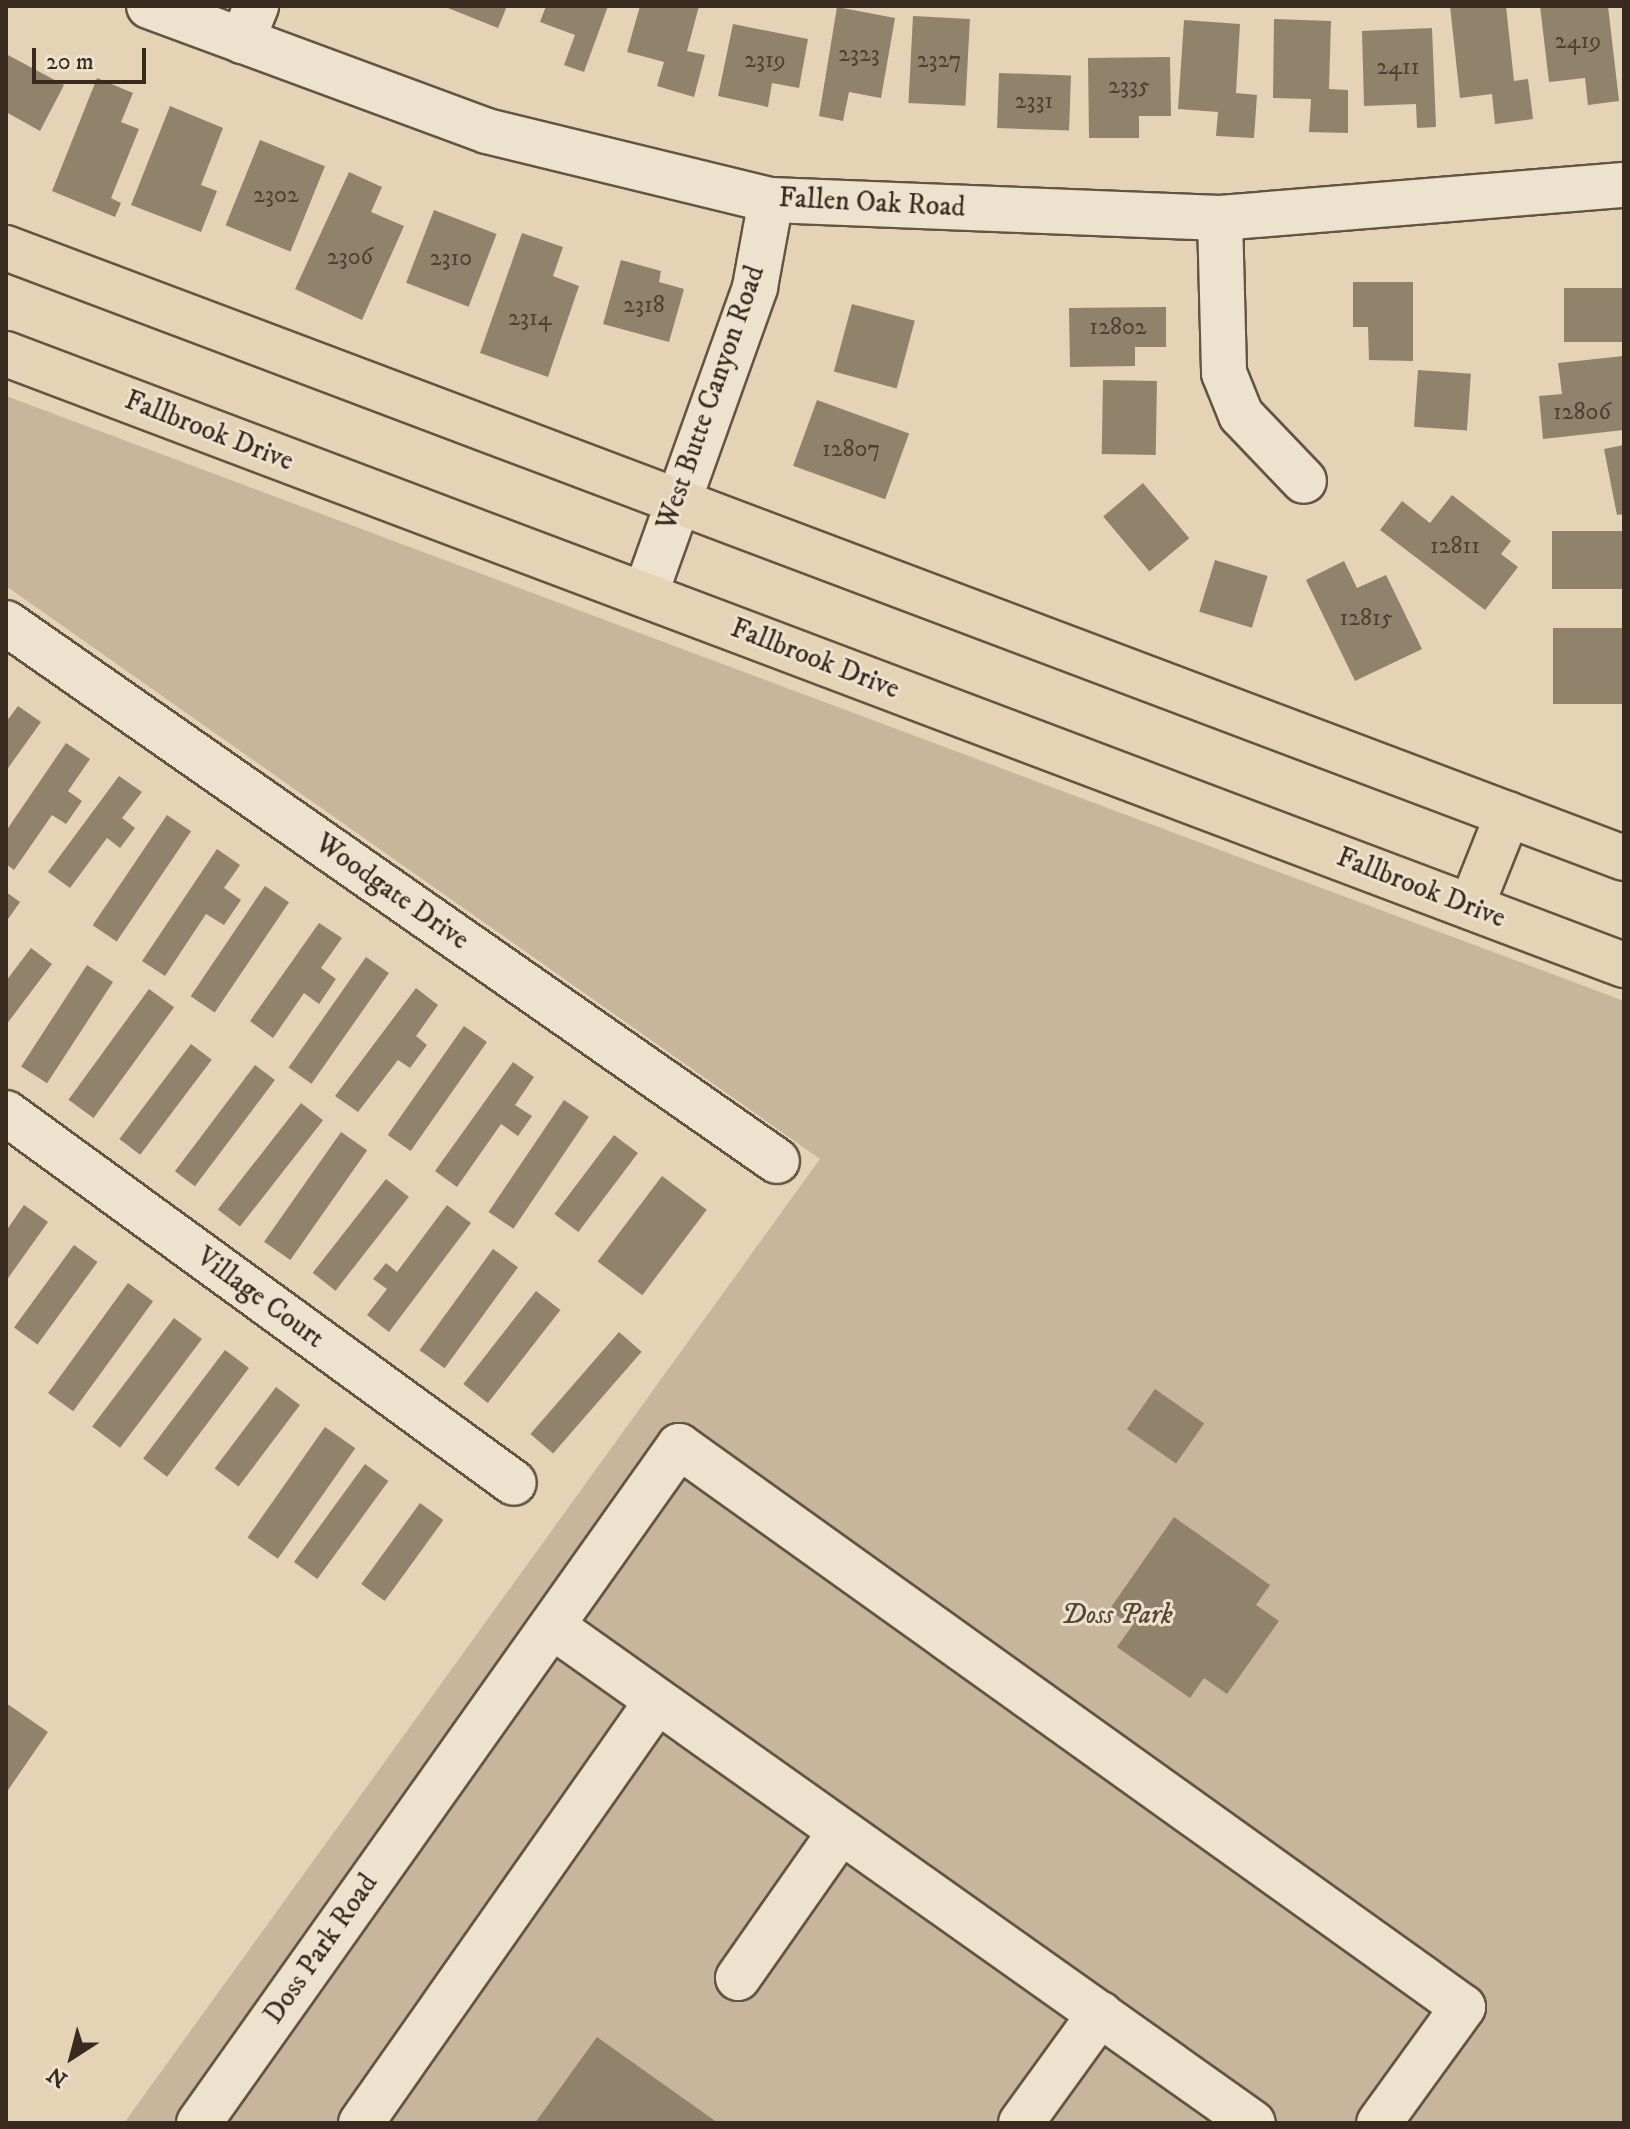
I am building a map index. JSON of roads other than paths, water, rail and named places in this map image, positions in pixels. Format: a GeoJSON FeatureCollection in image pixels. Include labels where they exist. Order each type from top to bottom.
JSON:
{"type":"FeatureCollection","features":[{"type":"Feature","properties":{"kind":"main road"},"geometry":{"type":"LineString","coordinates":[[6,248],[1624,858]]}},
{"type":"Feature","properties":{"kind":"main road","name":"Fallbrook Drive"},"geometry":{"type":"LineString","coordinates":[[6,354],[1624,965]]}},
{"type":"Feature","properties":{"kind":"main road"},"geometry":{"type":"LineString","coordinates":[[1471,907],[1508,814]]}},
{"type":"Feature","properties":{"kind":"street","name":"Fallen Oak Road"},"geometry":{"type":"LineString","coordinates":[[149,6],[249,24],[487,131],[771,200],[1220,218],[1624,185]]}},
{"type":"Feature","properties":{"kind":"street","name":"West Butte Canyon Road"},"geometry":{"type":"LineString","coordinates":[[645,595],[674,501],[755,287],[771,200]]}},
{"type":"Feature","properties":{"kind":"street"},"geometry":{"type":"LineString","coordinates":[[1220,218],[1224,373],[1241,415],[1304,481]]}},
{"type":"Feature","properties":{"kind":"street","name":"Woodgate Drive"},"geometry":{"type":"LineString","coordinates":[[6,623],[777,1161]]}},
{"type":"Feature","properties":{"kind":"street","name":"Village Court"},"geometry":{"type":"LineString","coordinates":[[6,1113],[514,1483]]}},
{"type":"Feature","properties":{"kind":"street","name":"Doss Park Road"},"geometry":{"type":"LineString","coordinates":[[199,2123],[679,1446],[1463,2007],[1379,2123]]}},
{"type":"Feature","properties":{"kind":"street"},"geometry":{"type":"LineString","coordinates":[[552,1626],[1253,2123]]}},
{"type":"Feature","properties":{"kind":"street"},"geometry":{"type":"LineString","coordinates":[[361,2123],[657,1701]]}},
{"type":"Feature","properties":{"kind":"street"},"geometry":{"type":"LineString","coordinates":[[738,1978],[841,1831]]}},
{"type":"Feature","properties":{"kind":"street"},"geometry":{"type":"LineString","coordinates":[[1021,2123],[1100,2014]]}},
{"type":"Feature","properties":{"kind":"park label","name":"Doss Park"},"geometry":{"type":"Point","coordinates":[1117,1615]}}]}
